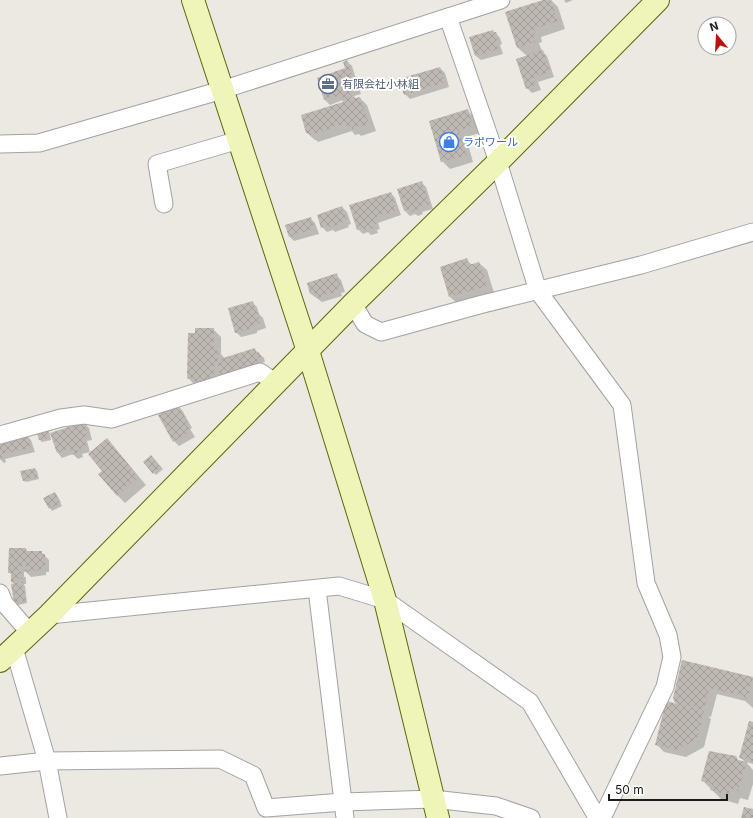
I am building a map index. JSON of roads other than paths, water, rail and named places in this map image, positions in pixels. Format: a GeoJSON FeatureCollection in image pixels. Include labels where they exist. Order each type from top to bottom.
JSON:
{"type":"FeatureCollection","features":[{"type":"Feature","properties":{"kind":"street"},"geometry":{"type":"LineString","coordinates":[[193,0],[308,351],[385,600],[435,808]]}},
{"type":"Feature","properties":{"kind":"street"},"geometry":{"type":"LineString","coordinates":[[0,144],[39,143],[222,90],[501,0]]}},
{"type":"Feature","properties":{"kind":"street"},"geometry":{"type":"LineString","coordinates":[[58,818],[47,761],[7,655],[49,615],[353,304],[498,162],[658,0]]}},
{"type":"Feature","properties":{"kind":"street"},"geometry":{"type":"LineString","coordinates":[[49,615],[339,586],[385,600],[530,702],[594,812],[602,818],[665,687],[672,656],[668,635],[646,583],[622,405],[538,291],[498,162],[448,17]]}},
{"type":"Feature","properties":{"kind":"street"},"geometry":{"type":"LineString","coordinates":[[164,204],[157,164],[239,140]]}},
{"type":"Feature","properties":{"kind":"street"},"geometry":{"type":"LineString","coordinates":[[353,304],[365,324],[381,332],[641,265],[753,232]]}},
{"type":"Feature","properties":{"kind":"street"},"geometry":{"type":"LineString","coordinates":[[0,435],[61,418],[84,415],[112,419],[260,372],[276,383]]}},
{"type":"Feature","properties":{"kind":"street"},"geometry":{"type":"LineString","coordinates":[[317,588],[344,810]]}},
{"type":"Feature","properties":{"kind":"street"},"geometry":{"type":"LineString","coordinates":[[0,593],[4,603],[30,633]]}},
{"type":"Feature","properties":{"kind":"street"},"geometry":{"type":"LineString","coordinates":[[0,766],[47,761],[220,758],[253,775],[266,808],[344,810],[496,806],[531,818]]}},
{"type":"Feature","properties":{"kind":"place","name":"有限会社小林組"},"geometry":{"type":"Point","coordinates":[328,84]}},
{"type":"Feature","properties":{"kind":"place","name":"ラポワール"},"geometry":{"type":"Point","coordinates":[449,142]}}]}
